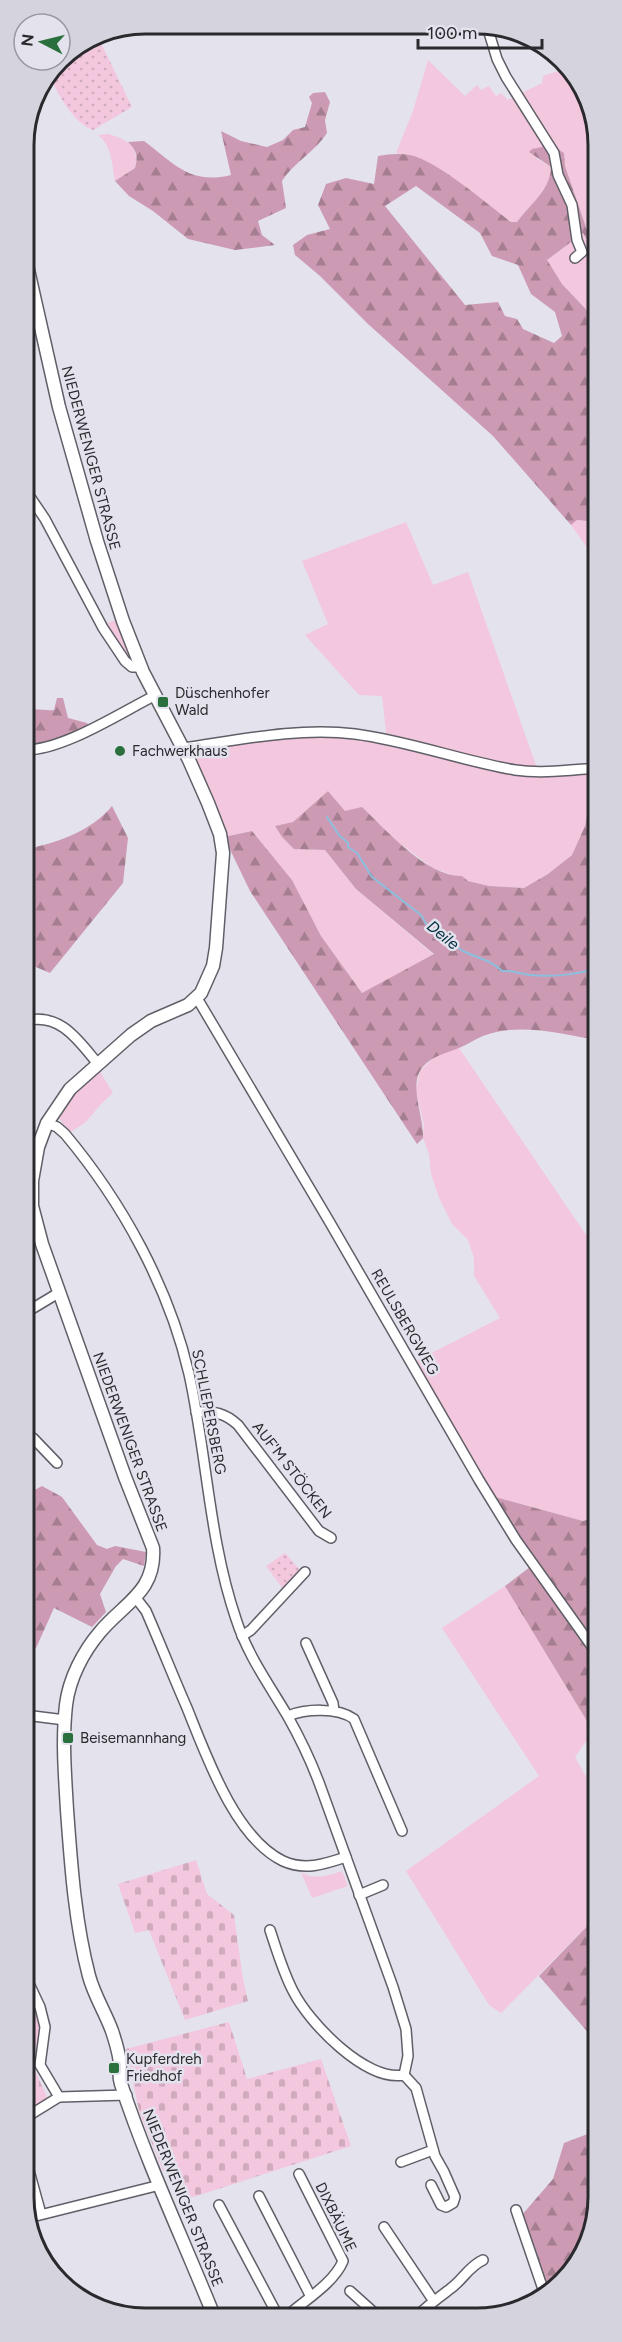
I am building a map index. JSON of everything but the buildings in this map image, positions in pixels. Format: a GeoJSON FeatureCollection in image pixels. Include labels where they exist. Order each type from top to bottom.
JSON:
{"type":"FeatureCollection","features":[{"type":"Feature","properties":{"kind":"street"},"geometry":{"type":"LineString","coordinates":[[490,36],[497,59],[506,77],[554,153],[558,175],[572,205],[577,240],[582,252],[575,258]]}},
{"type":"Feature","properties":{"kind":"street","name":"NIEDERWENIGER STRASSE"},"geometry":{"type":"LineString","coordinates":[[35,300],[59,407],[87,508],[123,621],[154,696],[183,748],[217,826],[224,854],[214,957],[209,975],[197,998],[189,1005],[146,1024],[70,1089],[47,1123],[35,1164]]}},
{"type":"Feature","properties":{"kind":"street"},"geometry":{"type":"LineString","coordinates":[[35,504],[119,653],[129,666],[141,667]]}},
{"type":"Feature","properties":{"kind":"street"},"geometry":{"type":"LineString","coordinates":[[35,749],[70,738],[154,696]]}},
{"type":"Feature","properties":{"kind":"street"},"geometry":{"type":"LineString","coordinates":[[183,748],[278,735],[334,733],[375,738],[516,770],[549,772],[588,769]]}},
{"type":"Feature","properties":{"kind":"street","name":"REULSBERGWEG"},"geometry":{"type":"LineString","coordinates":[[197,998],[485,1490],[516,1540],[587,1641]]}},
{"type":"Feature","properties":{"kind":"street"},"geometry":{"type":"LineString","coordinates":[[35,1020],[45,1019],[62,1024],[98,1064]]}},
{"type":"Feature","properties":{"kind":"street","name":"SCHLIEPERSBERG"},"geometry":{"type":"LineString","coordinates":[[47,1123],[61,1130],[87,1160],[111,1194],[143,1255],[181,1346],[196,1412],[225,1583],[242,1636],[264,1679],[288,1716],[311,1762],[346,1857],[406,2029],[408,2056],[404,2075]]}},
{"type":"Feature","properties":{"kind":"street","name":"NIEDERWENIGER STRASSE"},"geometry":{"type":"LineString","coordinates":[[34,1215],[42,1244],[125,1477],[153,1548],[151,1573],[136,1598],[110,1620],[86,1651],[68,1694],[64,1757],[70,1849],[79,1917],[89,1975],[112,2032],[120,2066],[125,2069],[128,2086],[126,2093],[137,2129],[211,2308]]}},
{"type":"Feature","properties":{"kind":"street"},"geometry":{"type":"LineString","coordinates":[[34,1307],[60,1292]]}},
{"type":"Feature","properties":{"kind":"street","name":"AUF'M STÖCKEN"},"geometry":{"type":"LineString","coordinates":[[196,1412],[229,1416],[319,1531],[331,1538]]}},
{"type":"Feature","properties":{"kind":"street"},"geometry":{"type":"LineString","coordinates":[[34,1439],[57,1463]]}},
{"type":"Feature","properties":{"kind":"street"},"geometry":{"type":"LineString","coordinates":[[242,1636],[251,1630],[305,1572]]}},
{"type":"Feature","properties":{"kind":"street"},"geometry":{"type":"LineString","coordinates":[[136,1598],[146,1611],[224,1793],[255,1838],[273,1855],[297,1865],[322,1865],[346,1857]]}},
{"type":"Feature","properties":{"kind":"street"},"geometry":{"type":"LineString","coordinates":[[306,1643],[333,1703],[334,1711]]}},
{"type":"Feature","properties":{"kind":"street"},"geometry":{"type":"LineString","coordinates":[[288,1716],[296,1713],[334,1711],[346,1713],[354,1719],[402,1831]]}},
{"type":"Feature","properties":{"kind":"street"},"geometry":{"type":"LineString","coordinates":[[34,1716],[65,1720]]}},
{"type":"Feature","properties":{"kind":"street"},"geometry":{"type":"LineString","coordinates":[[359,1895],[383,1885]]}},
{"type":"Feature","properties":{"kind":"street"},"geometry":{"type":"LineString","coordinates":[[270,1930],[293,1992],[311,2019],[362,2064],[390,2076],[404,2075],[416,2088],[433,2150],[454,2197],[453,2203],[446,2207],[441,2205],[431,2185]]}},
{"type":"Feature","properties":{"kind":"street"},"geometry":{"type":"LineString","coordinates":[[34,1994],[45,2027],[40,2066],[58,2097]]}},
{"type":"Feature","properties":{"kind":"street"},"geometry":{"type":"LineString","coordinates":[[34,2112],[58,2097],[126,2093]]}},
{"type":"Feature","properties":{"kind":"street"},"geometry":{"type":"LineString","coordinates":[[401,2162],[433,2150]]}},
{"type":"Feature","properties":{"kind":"street","name":"DIXBÄUME"},"geometry":{"type":"LineString","coordinates":[[296,2308],[318,2291],[333,2276],[343,2261],[299,2174]]}},
{"type":"Feature","properties":{"kind":"street"},"geometry":{"type":"LineString","coordinates":[[36,2215],[160,2185]]}},
{"type":"Feature","properties":{"kind":"street"},"geometry":{"type":"LineString","coordinates":[[34,2189],[41,2214]]}},
{"type":"Feature","properties":{"kind":"street"},"geometry":{"type":"LineString","coordinates":[[259,2196],[310,2295]]}},
{"type":"Feature","properties":{"kind":"street"},"geometry":{"type":"LineString","coordinates":[[219,2205],[274,2308]]}},
{"type":"Feature","properties":{"kind":"street"},"geometry":{"type":"LineString","coordinates":[[516,2210],[542,2286]]}},
{"type":"Feature","properties":{"kind":"street"},"geometry":{"type":"LineString","coordinates":[[384,2227],[433,2300]]}},
{"type":"Feature","properties":{"kind":"street"},"geometry":{"type":"LineString","coordinates":[[425,2308],[451,2288],[474,2264],[483,2260]]}},
{"type":"Feature","properties":{"kind":"street"},"geometry":{"type":"LineString","coordinates":[[350,2291],[370,2308]]}},
{"type":"Feature","properties":{"kind":"green space"},"geometry":{"type":"Polygon","coordinates":[[[101,44],[132,107],[93,130],[72,114],[53,83],[62,72],[72,72],[72,62],[101,44]]]}},
{"type":"Feature","properties":{"kind":"green space"},"geometry":{"type":"Polygon","coordinates":[[[428,60],[465,96],[477,85],[481,90],[489,86],[496,96],[501,93],[508,100],[542,83],[543,76],[558,71],[576,96],[587,131],[588,233],[565,166],[564,153],[542,139],[542,147],[537,150],[537,159],[551,167],[550,176],[538,197],[517,222],[512,222],[413,156],[396,153],[413,111],[428,60]]]}},
{"type":"Feature","properties":{"kind":"green space"},"geometry":{"type":"Polygon","coordinates":[[[325,92],[330,102],[325,120],[327,133],[282,181],[286,208],[258,221],[262,235],[275,245],[235,250],[188,239],[153,211],[129,196],[115,181],[135,168],[136,154],[128,142],[144,141],[174,165],[194,175],[217,177],[231,175],[221,131],[241,141],[267,147],[283,140],[293,130],[305,127],[312,103],[309,97],[313,93],[325,92]]]}},
{"type":"Feature","properties":{"kind":"green space"},"geometry":{"type":"Polygon","coordinates":[[[108,134],[126,141],[134,149],[136,155],[135,168],[115,181],[109,150],[98,135],[108,134]]]}},
{"type":"Feature","properties":{"kind":"green space"},"geometry":{"type":"Polygon","coordinates":[[[542,139],[564,153],[565,166],[588,233],[588,242],[583,233],[547,260],[562,284],[588,311],[588,521],[577,520],[571,525],[493,436],[295,255],[293,245],[307,235],[330,229],[318,205],[326,184],[346,178],[374,184],[378,156],[390,154],[410,155],[434,165],[511,222],[517,222],[539,197],[550,176],[551,167],[529,152],[542,147],[542,139]],[[416,186],[385,206],[465,305],[498,302],[505,316],[517,319],[523,329],[554,343],[562,336],[555,312],[531,294],[518,265],[492,256],[480,233],[416,186]]]}},
{"type":"Feature","properties":{"kind":"green space"},"geometry":{"type":"Polygon","coordinates":[[[583,233],[588,242],[588,311],[562,284],[546,260],[583,233]]]}},
{"type":"Feature","properties":{"kind":"green space"},"geometry":{"type":"Polygon","coordinates":[[[576,520],[588,521],[588,548],[571,525],[576,520]]]}},
{"type":"Feature","properties":{"kind":"green space"},"geometry":{"type":"Polygon","coordinates":[[[406,522],[433,585],[468,572],[538,771],[588,769],[588,813],[585,826],[572,855],[548,874],[524,888],[489,886],[433,868],[402,845],[345,811],[328,791],[293,822],[275,826],[294,849],[325,850],[356,889],[434,955],[362,993],[321,936],[292,880],[252,831],[224,837],[193,759],[196,750],[302,733],[387,741],[382,696],[359,695],[305,635],[328,624],[302,561],[406,522]]]}},
{"type":"Feature","properties":{"kind":"green space"},"geometry":{"type":"Polygon","coordinates":[[[119,618],[134,660],[131,663],[104,625],[119,618]]]}},
{"type":"Feature","properties":{"kind":"green space"},"geometry":{"type":"Polygon","coordinates":[[[57,698],[63,698],[68,718],[87,723],[90,728],[70,738],[35,746],[35,709],[54,710],[57,698]]]}},
{"type":"Feature","properties":{"kind":"green space"},"geometry":{"type":"Polygon","coordinates":[[[328,791],[345,811],[362,807],[395,839],[421,861],[435,869],[489,886],[524,888],[548,874],[572,855],[585,826],[588,813],[588,1038],[555,1032],[511,1030],[497,1032],[483,1036],[428,1062],[417,1078],[423,1138],[417,1144],[250,891],[224,837],[252,831],[292,880],[321,936],[362,993],[434,954],[356,889],[325,850],[294,849],[275,826],[293,822],[328,791]]]}},
{"type":"Feature","properties":{"kind":"green space"},"geometry":{"type":"Polygon","coordinates":[[[112,806],[128,838],[123,883],[50,973],[35,967],[35,847],[72,835],[104,815],[112,806]]]}},
{"type":"Feature","properties":{"kind":"green space"},"geometry":{"type":"Polygon","coordinates":[[[459,1048],[587,1237],[587,1520],[583,1521],[495,1497],[416,1361],[500,1318],[474,1276],[474,1258],[468,1240],[452,1224],[439,1198],[431,1174],[429,1154],[423,1138],[424,1125],[416,1091],[420,1071],[437,1054],[459,1048]]]}},
{"type":"Feature","properties":{"kind":"green space"},"geometry":{"type":"Polygon","coordinates":[[[99,1070],[113,1093],[86,1122],[69,1133],[58,1116],[61,1107],[99,1070]]]}},
{"type":"Feature","properties":{"kind":"green space"},"geometry":{"type":"Polygon","coordinates":[[[42,1486],[62,1497],[97,1545],[107,1549],[115,1546],[146,1552],[144,1566],[123,1559],[116,1566],[100,1594],[106,1612],[92,1627],[54,1608],[34,1648],[34,1490],[42,1486]]]}},
{"type":"Feature","properties":{"kind":"green space"},"geometry":{"type":"Polygon","coordinates":[[[495,1497],[583,1521],[587,1520],[587,1636],[529,1552],[495,1497]]]}},
{"type":"Feature","properties":{"kind":"green space"},"geometry":{"type":"Polygon","coordinates":[[[285,1553],[301,1571],[283,1589],[266,1566],[285,1553]]]}},
{"type":"Feature","properties":{"kind":"green space"},"geometry":{"type":"Polygon","coordinates":[[[530,1567],[587,1647],[587,1721],[505,1586],[530,1567]]]}},
{"type":"Feature","properties":{"kind":"green space"},"geometry":{"type":"Polygon","coordinates":[[[505,1586],[587,1721],[587,1739],[575,1757],[587,1779],[587,1926],[501,2013],[489,2005],[406,1871],[539,1776],[442,1628],[505,1586]]]}},
{"type":"Feature","properties":{"kind":"green space"},"geometry":{"type":"Polygon","coordinates":[[[196,1860],[207,1894],[234,1915],[248,2001],[185,2020],[149,1930],[135,1933],[118,1884],[196,1860]]]}},
{"type":"Feature","properties":{"kind":"green space"},"geometry":{"type":"Polygon","coordinates":[[[342,1871],[348,1886],[312,1898],[301,1872],[316,1877],[342,1871]]]}},
{"type":"Feature","properties":{"kind":"green space"},"geometry":{"type":"Polygon","coordinates":[[[587,1926],[587,2031],[539,1976],[587,1926]]]}},
{"type":"Feature","properties":{"kind":"green space"},"geometry":{"type":"Polygon","coordinates":[[[34,2004],[40,2030],[34,2055],[34,2004]]]}},
{"type":"Feature","properties":{"kind":"green space"},"geometry":{"type":"Polygon","coordinates":[[[229,2022],[247,2079],[321,2059],[351,2146],[187,2199],[176,2167],[163,2171],[139,2111],[126,2049],[229,2022]]]}},
{"type":"Feature","properties":{"kind":"green space"},"geometry":{"type":"Polygon","coordinates":[[[34,2065],[36,2073],[48,2099],[34,2106],[34,2065]]]}},
{"type":"Feature","properties":{"kind":"green space"},"geometry":{"type":"Polygon","coordinates":[[[587,2134],[587,2204],[584,2226],[565,2264],[543,2286],[521,2216],[553,2179],[564,2143],[587,2134]]]}},
{"type":"Feature","properties":{"kind":"waterway","name":"Deile"},"geometry":{"type":"LineString","coordinates":[[327,817],[339,835],[348,843],[348,847],[357,853],[372,877],[421,915],[428,927],[463,951],[489,962],[502,971],[547,976],[588,970]]}},
{"type":"Feature","properties":{"kind":"place","name":"Düschenhofer Wald"},"geometry":{"type":"Point","coordinates":[163,702]}},
{"type":"Feature","properties":{"kind":"place","name":"Fachwerkhaus"},"geometry":{"type":"Point","coordinates":[120,751]}},
{"type":"Feature","properties":{"kind":"place","name":"Beisemannhang"},"geometry":{"type":"Point","coordinates":[68,1738]}},
{"type":"Feature","properties":{"kind":"place","name":"Kupferdreh Friedhof"},"geometry":{"type":"Point","coordinates":[114,2068]}}]}
